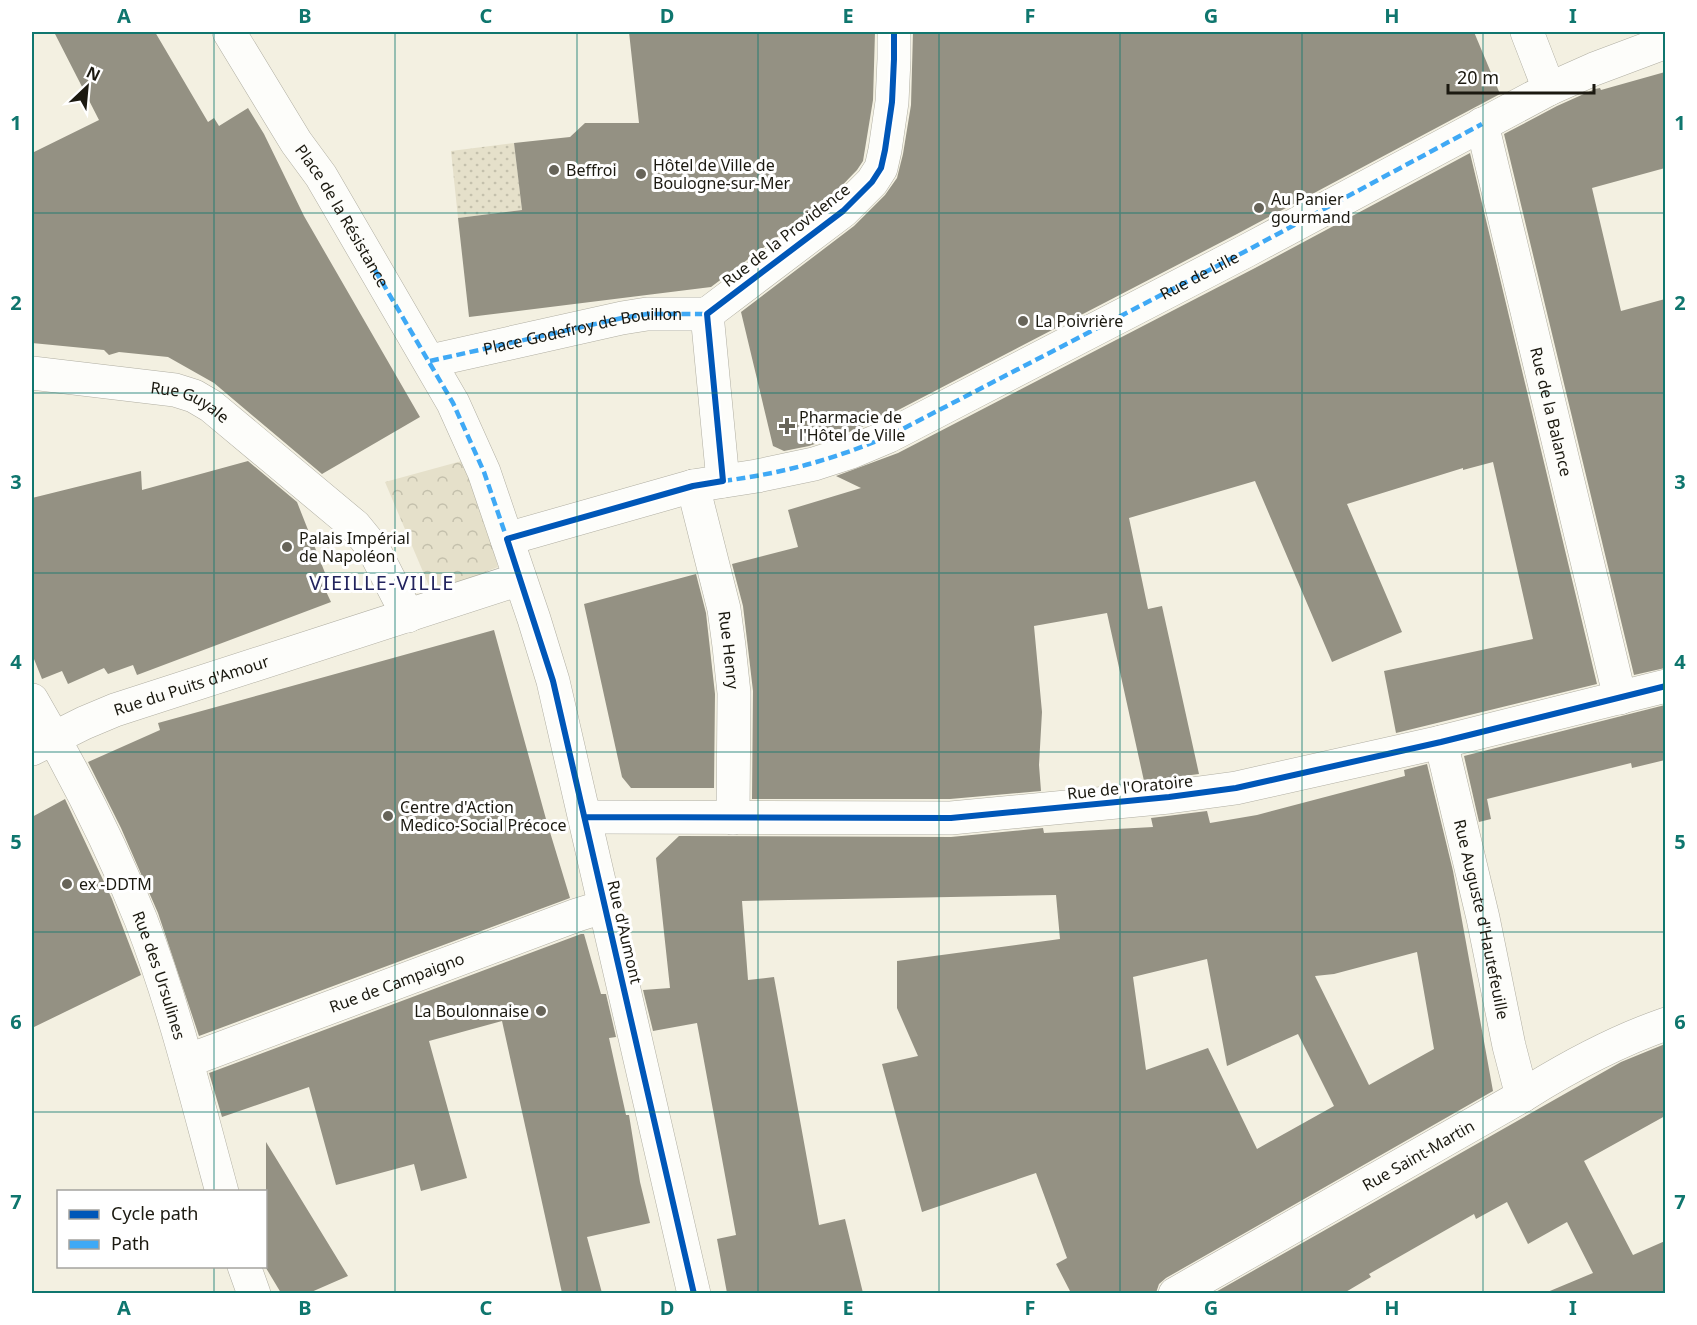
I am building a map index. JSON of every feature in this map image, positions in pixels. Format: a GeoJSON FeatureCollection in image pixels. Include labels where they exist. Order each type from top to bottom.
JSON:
{"type":"FeatureCollection","features":[{"type":"Feature","properties":{"kind":"street","name":"Place de la Résistance"},"geometry":{"type":"LineString","coordinates":[[229,32],[296,142],[321,176],[430,361],[453,403],[484,472],[507,538]]}},
{"type":"Feature","properties":{"kind":"street","name":"Rue de la Providence"},"geometry":{"type":"LineString","coordinates":[[707,314],[843,211],[872,182],[881,168],[885,150],[892,102],[894,32]]}},
{"type":"Feature","properties":{"kind":"street"},"geometry":{"type":"LineString","coordinates":[[1527,32],[1549,89]]}},
{"type":"Feature","properties":{"kind":"street","name":"Rue de Lille"},"geometry":{"type":"LineString","coordinates":[[708,483],[757,477],[814,465],[889,436],[1246,251],[1549,89],[1665,42]]}},
{"type":"Feature","properties":{"kind":"street","name":"Rue de la Balance"},"geometry":{"type":"LineString","coordinates":[[1482,124],[1620,698]]}},
{"type":"Feature","properties":{"kind":"street","name":"Place Godefroy de Bouillon"},"geometry":{"type":"LineString","coordinates":[[430,361],[622,318],[647,315],[707,314],[708,483]]}},
{"type":"Feature","properties":{"kind":"street","name":"Rue Guyale"},"geometry":{"type":"LineString","coordinates":[[32,373],[157,387],[194,396],[232,422],[344,515],[365,537],[408,616]]}},
{"type":"Feature","properties":{"kind":"street"},"geometry":{"type":"LineString","coordinates":[[408,616],[520,579],[507,538],[708,483]]}},
{"type":"Feature","properties":{"kind":"street","name":"Rue Henry"},"geometry":{"type":"LineString","coordinates":[[708,483],[734,693],[734,810]]}},
{"type":"Feature","properties":{"kind":"street","name":"Rue d'Aumont"},"geometry":{"type":"LineString","coordinates":[[520,579],[550,671],[586,817],[592,911],[694,1293]]}},
{"type":"Feature","properties":{"kind":"street","name":"Rue du Puits d'Amour"},"geometry":{"type":"LineString","coordinates":[[42,743],[115,710],[408,616]]}},
{"type":"Feature","properties":{"kind":"street","name":"Rue de l'Oratoire"},"geometry":{"type":"LineString","coordinates":[[586,817],[734,810],[951,818],[1169,797],[1236,788],[1441,742],[1665,687]]}},
{"type":"Feature","properties":{"kind":"street"},"geometry":{"type":"LineString","coordinates":[[32,700],[42,743]]}},
{"type":"Feature","properties":{"kind":"street","name":"Rue Auguste d'Hautefeuille"},"geometry":{"type":"LineString","coordinates":[[1441,742],[1522,1096]]}},
{"type":"Feature","properties":{"kind":"street","name":"Rue des Ursulines"},"geometry":{"type":"LineString","coordinates":[[42,743],[110,850],[142,922],[187,1061],[222,1190]]}},
{"type":"Feature","properties":{"kind":"street","name":"Rue de Campaigno"},"geometry":{"type":"LineString","coordinates":[[187,1061],[592,911]]}},
{"type":"Feature","properties":{"kind":"street","name":"Rue Saint-Martin"},"geometry":{"type":"LineString","coordinates":[[1175,1293],[1589,1056],[1665,1024]]}},
{"type":"Feature","properties":{"kind":"street"},"geometry":{"type":"LineString","coordinates":[[245,1268],[254,1293]]}},
{"type":"Feature","properties":{"kind":"green space"},"geometry":{"type":"Polygon","coordinates":[[[514,143],[522,210],[458,218],[451,151],[514,143]]]}},
{"type":"Feature","properties":{"kind":"green space"},"geometry":{"type":"Polygon","coordinates":[[[469,459],[498,567],[432,593],[385,482],[469,459]]]}},
{"type":"Feature","properties":{"kind":"building"},"geometry":{"type":"Polygon","coordinates":[[[54,32],[155,32],[208,122],[214,118],[219,126],[248,108],[264,134],[304,216],[420,417],[322,474],[214,383],[168,357],[119,352],[109,355],[104,350],[32,343],[32,153],[99,120],[54,32]]]}},
{"type":"Feature","properties":{"kind":"building","name":"Hôtel de Ville de Boulogne-sur-Mer"},"geometry":{"type":"Polygon","coordinates":[[[629,32],[875,32],[873,100],[863,161],[831,197],[711,287],[469,317],[458,218],[522,210],[514,143],[570,137],[585,123],[639,123],[629,32]]]}},
{"type":"Feature","properties":{"kind":"building"},"geometry":{"type":"Polygon","coordinates":[[[913,32],[1474,32],[1500,94],[881,419],[809,446],[784,451],[773,446],[741,312],[854,226],[885,195],[897,178],[911,105],[913,32]]]}},
{"type":"Feature","properties":{"kind":"building"},"geometry":{"type":"Polygon","coordinates":[[[1665,72],[1665,168],[1592,188],[1621,311],[1665,299],[1665,668],[1634,675],[1504,134],[1595,89],[1600,88],[1601,90],[1665,72]]]}},
{"type":"Feature","properties":{"kind":"building"},"geometry":{"type":"Polygon","coordinates":[[[1470,153],[1597,684],[1396,733],[1384,671],[1533,639],[1493,462],[1463,470],[1463,468],[1347,504],[1402,632],[1332,662],[1255,481],[1129,518],[1148,609],[1162,606],[1199,774],[1144,781],[1107,613],[1034,626],[1042,712],[1039,765],[1041,791],[950,799],[752,799],[753,691],[743,606],[732,564],[798,547],[788,510],[861,488],[836,476],[898,453],[1255,268],[1470,153]]]}},
{"type":"Feature","properties":{"kind":"building"},"geometry":{"type":"Polygon","coordinates":[[[248,461],[297,502],[329,583],[323,585],[331,602],[137,675],[133,665],[108,674],[104,668],[68,684],[62,671],[42,679],[32,654],[32,498],[141,471],[142,490],[248,461]]]}},
{"type":"Feature","properties":{"kind":"building"},"geometry":{"type":"Polygon","coordinates":[[[696,574],[706,613],[715,694],[714,788],[631,788],[622,777],[584,604],[696,574]]]}},
{"type":"Feature","properties":{"kind":"building"},"geometry":{"type":"Polygon","coordinates":[[[494,630],[570,898],[199,1036],[158,913],[121,828],[88,762],[160,730],[158,723],[494,630]]]}},
{"type":"Feature","properties":{"kind":"building"},"geometry":{"type":"Polygon","coordinates":[[[1665,705],[1665,760],[1632,768],[1631,763],[1487,799],[1491,819],[1479,822],[1464,756],[1665,705]]]}},
{"type":"Feature","properties":{"kind":"building"},"geometry":{"type":"Polygon","coordinates":[[[1427,764],[1453,871],[1493,1091],[1166,1278],[1159,1284],[1156,1293],[1071,1293],[1056,1264],[1067,1258],[1036,1173],[922,1212],[882,1064],[918,1056],[897,1008],[897,961],[1060,939],[1056,895],[742,901],[748,980],[774,977],[819,1225],[845,1219],[863,1293],[727,1293],[717,1239],[736,1235],[697,1023],[653,1031],[643,990],[670,988],[656,858],[679,836],[951,837],[1043,828],[1044,833],[1153,827],[1151,818],[1207,811],[1210,823],[1257,815],[1405,776],[1404,770],[1427,764]],[[1417,952],[1334,974],[1315,976],[1369,1085],[1434,1049],[1417,952]],[[1207,959],[1133,977],[1146,1070],[1208,1048],[1257,1149],[1334,1106],[1298,1034],[1227,1066],[1207,959]]]}},
{"type":"Feature","properties":{"kind":"building","name":"ex -DDTM"},"geometry":{"type":"Polygon","coordinates":[[[65,799],[112,899],[141,975],[32,1028],[32,817],[65,799]]]}},
{"type":"Feature","properties":{"kind":"building"},"geometry":{"type":"Polygon","coordinates":[[[584,934],[601,994],[606,994],[616,1037],[609,1038],[626,1115],[629,1115],[640,1182],[650,1223],[587,1237],[602,1293],[562,1293],[502,1021],[429,1041],[467,1178],[421,1191],[414,1164],[336,1185],[309,1087],[222,1117],[209,1073],[584,934]]]}},
{"type":"Feature","properties":{"kind":"building"},"geometry":{"type":"Polygon","coordinates":[[[1665,1044],[1665,1116],[1584,1161],[1633,1255],[1665,1241],[1665,1293],[1545,1293],[1593,1273],[1567,1222],[1528,1244],[1507,1202],[1476,1219],[1474,1214],[1369,1274],[1371,1277],[1344,1293],[1214,1293],[1621,1062],[1665,1044]]]}},
{"type":"Feature","properties":{"kind":"building"},"geometry":{"type":"Polygon","coordinates":[[[266,1142],[348,1276],[309,1293],[281,1293],[266,1268],[266,1142]]]}},
{"type":"Feature","properties":{"kind":"marked path"},"geometry":{"type":"LineString","coordinates":[[723,481],[808,464],[889,436],[1246,251],[1482,124]]}},
{"type":"Feature","properties":{"kind":"marked path"},"geometry":{"type":"LineString","coordinates":[[375,270],[453,403],[484,472],[507,539]]}},
{"type":"Feature","properties":{"kind":"marked path"},"geometry":{"type":"LineString","coordinates":[[430,361],[622,318],[647,314],[707,314]]}},
{"type":"Feature","properties":{"kind":"cycle path"},"geometry":{"type":"LineString","coordinates":[[694,1294],[553,681],[507,539],[693,486],[723,481],[707,314],[843,211],[872,182],[881,168],[885,150],[892,102],[894,32]]}},
{"type":"Feature","properties":{"kind":"cycle path"},"geometry":{"type":"LineString","coordinates":[[586,817],[951,818],[1169,797],[1236,788],[1441,742],[1666,686]]}},
{"type":"Feature","properties":{"kind":"place","name":"Beffroi"},"geometry":{"type":"Point","coordinates":[554,170]}},
{"type":"Feature","properties":{"kind":"place","name":"Hôtel de Ville de Boulogne-sur-Mer"},"geometry":{"type":"Point","coordinates":[641,174]}},
{"type":"Feature","properties":{"kind":"place","name":"Au Panier gourmand"},"geometry":{"type":"Point","coordinates":[1259,208]}},
{"type":"Feature","properties":{"kind":"place","name":"La Poivrière"},"geometry":{"type":"Point","coordinates":[1023,321]}},
{"type":"Feature","properties":{"kind":"place","name":"Pharmacie de l'Hôtel de Ville"},"geometry":{"type":"Point","coordinates":[787,426]}},
{"type":"Feature","properties":{"kind":"place","name":"Palais Impérial de Napoléon"},"geometry":{"type":"Point","coordinates":[287,547]}},
{"type":"Feature","properties":{"kind":"place","name":"Centre d'Action Medico-Social Précoce"},"geometry":{"type":"Point","coordinates":[388,816]}},
{"type":"Feature","properties":{"kind":"place","name":"ex -DDTM"},"geometry":{"type":"Point","coordinates":[67,884]}},
{"type":"Feature","properties":{"kind":"place","name":"La Boulonnaise"},"geometry":{"type":"Point","coordinates":[541,1011]}},
{"type":"Feature","properties":{"kind":"district","name":"VIEILLE-VILLE"},"geometry":{"type":"Point","coordinates":[382,582]}}]}
